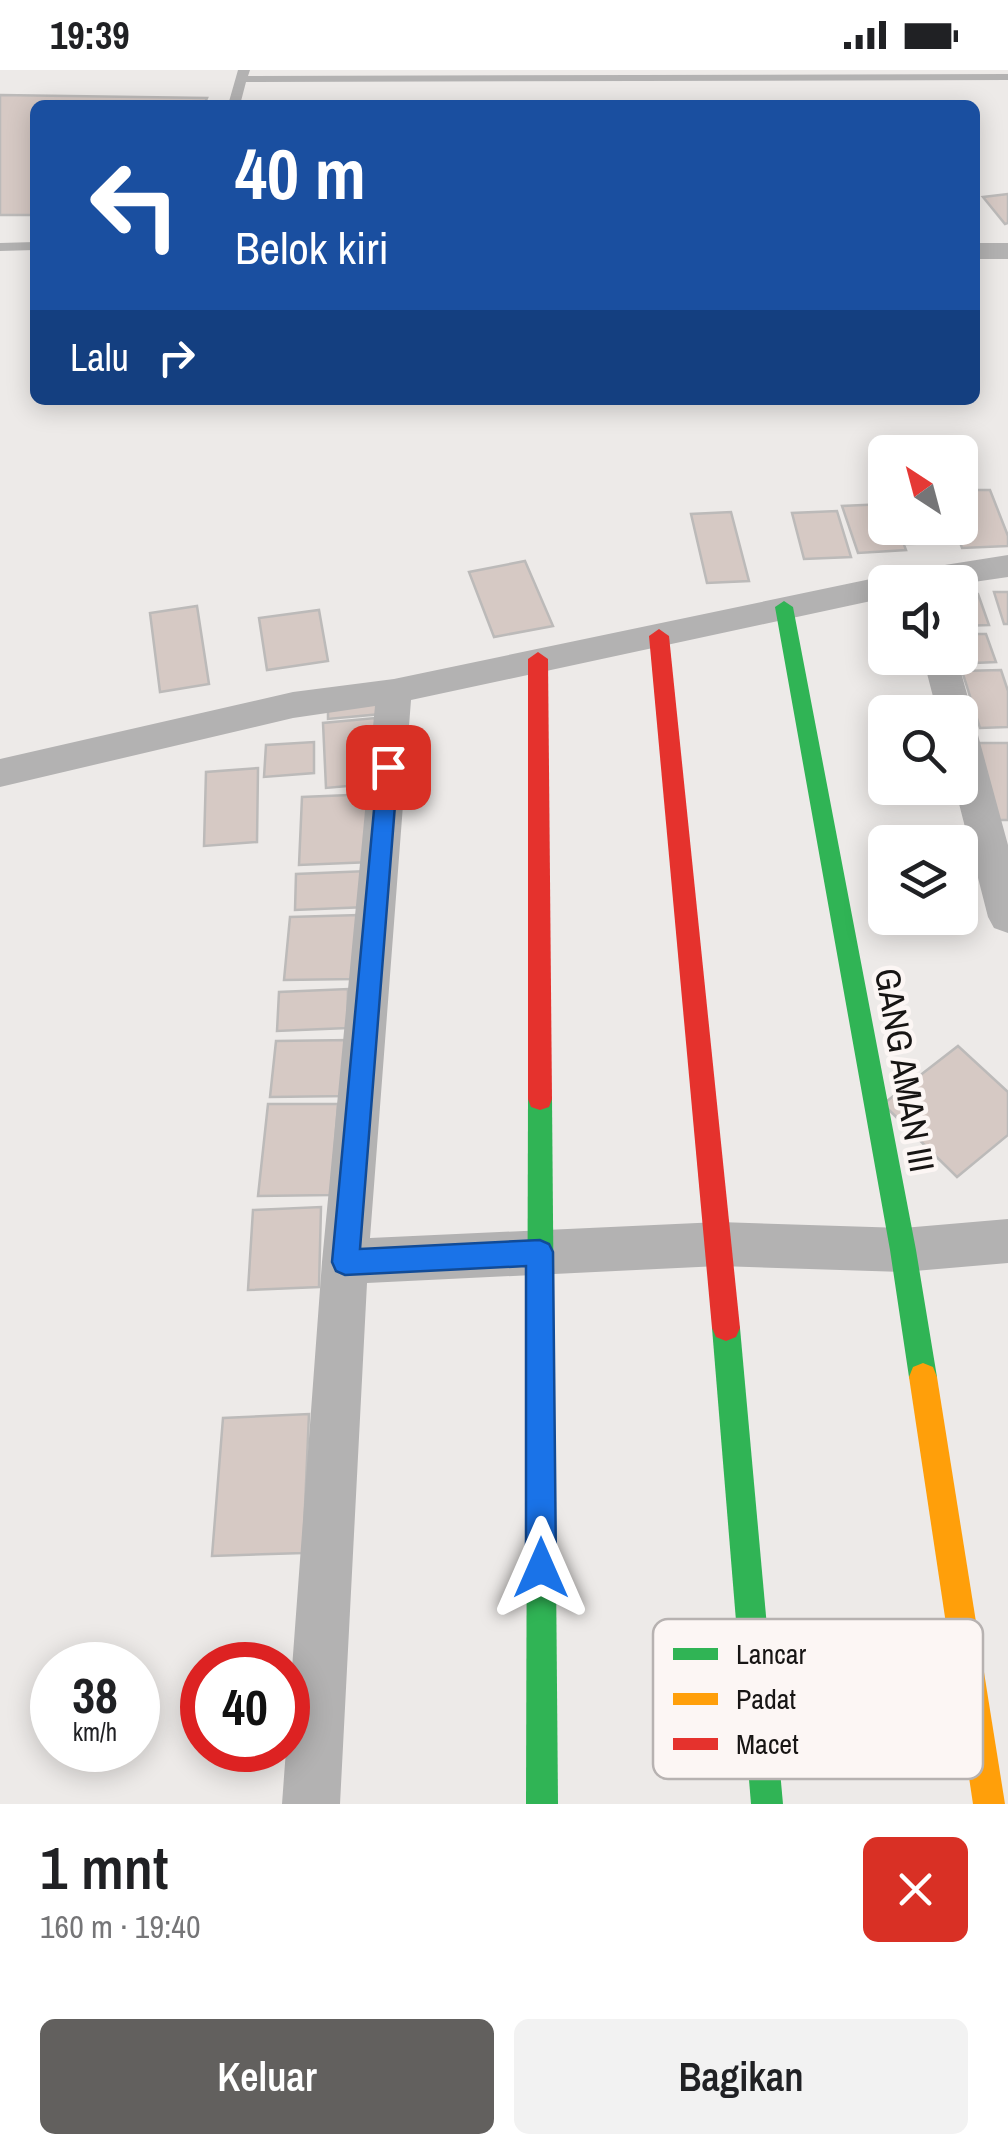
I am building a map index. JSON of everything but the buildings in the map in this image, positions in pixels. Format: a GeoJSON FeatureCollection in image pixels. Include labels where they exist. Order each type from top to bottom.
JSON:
{"type":"FeatureCollection","features":[{"type":"Feature","properties":{"kind":"street"},"geometry":{"type":"LineString","coordinates":[[980,251],[1008,251]]}},
{"type":"Feature","properties":{"kind":"street"},"geometry":{"type":"LineString","coordinates":[[978,571],[1008,566]]}},
{"type":"Feature","properties":{"kind":"street"},"geometry":{"type":"LineString","coordinates":[[0,773],[293,705],[394,691],[868,591]]}},
{"type":"Feature","properties":{"kind":"street","name":"GANG AMAN III"},"geometry":{"type":"LineString","coordinates":[[784,607],[903,1250],[961,1619]]}},
{"type":"Feature","properties":{"kind":"street"},"geometry":{"type":"LineString","coordinates":[[659,636],[720,1244],[751,1619]]}},
{"type":"Feature","properties":{"kind":"street"},"geometry":{"type":"LineString","coordinates":[[538,659],[542,1804]]}},
{"type":"Feature","properties":{"kind":"street"},"geometry":{"type":"LineString","coordinates":[[312,1804],[345,1262],[394,691]]}},
{"type":"Feature","properties":{"kind":"street"},"geometry":{"type":"LineString","coordinates":[[978,803],[1008,917]]}},
{"type":"Feature","properties":{"kind":"street"},"geometry":{"type":"LineString","coordinates":[[345,1262],[720,1244],[903,1250],[1008,1241]]}},
{"type":"Feature","properties":{"kind":"street","name":"GANG AMAN III"},"geometry":{"type":"LineString","coordinates":[[983,1759],[990,1804]]}},
{"type":"Feature","properties":{"kind":"street"},"geometry":{"type":"LineString","coordinates":[[765,1779],[767,1804]]}},
{"type":"Feature","properties":{"kind":"lane"},"geometry":{"type":"LineString","coordinates":[[235,100],[242,74],[1008,77]]}},
{"type":"Feature","properties":{"kind":"lane"},"geometry":{"type":"LineString","coordinates":[[0,246],[30,246]]}},
{"type":"Feature","properties":{"kind":"traffic: fast"},"geometry":{"type":"LineString","coordinates":[[784,607],[923,1377]]}},
{"type":"Feature","properties":{"kind":"traffic: fast"},"geometry":{"type":"LineString","coordinates":[[540,1099],[542,1804]]}},
{"type":"Feature","properties":{"kind":"traffic: fast"},"geometry":{"type":"LineString","coordinates":[[726,1328],[751,1619]]}},
{"type":"Feature","properties":{"kind":"traffic: fast"},"geometry":{"type":"LineString","coordinates":[[765,1779],[767,1804]]}},
{"type":"Feature","properties":{"kind":"traffic: slow"},"geometry":{"type":"LineString","coordinates":[[923,1377],[960,1619]]}},
{"type":"Feature","properties":{"kind":"traffic: slow"},"geometry":{"type":"LineString","coordinates":[[983,1765],[989,1804]]}},
{"type":"Feature","properties":{"kind":"traffic: jam"},"geometry":{"type":"LineString","coordinates":[[659,636],[726,1328]]}},
{"type":"Feature","properties":{"kind":"traffic: jam"},"geometry":{"type":"LineString","coordinates":[[538,659],[540,1099]]}},
{"type":"Feature","properties":{"kind":"route"},"geometry":{"type":"LineString","coordinates":[[388,767],[345,1262],[540,1252],[541,1568]]}}]}
